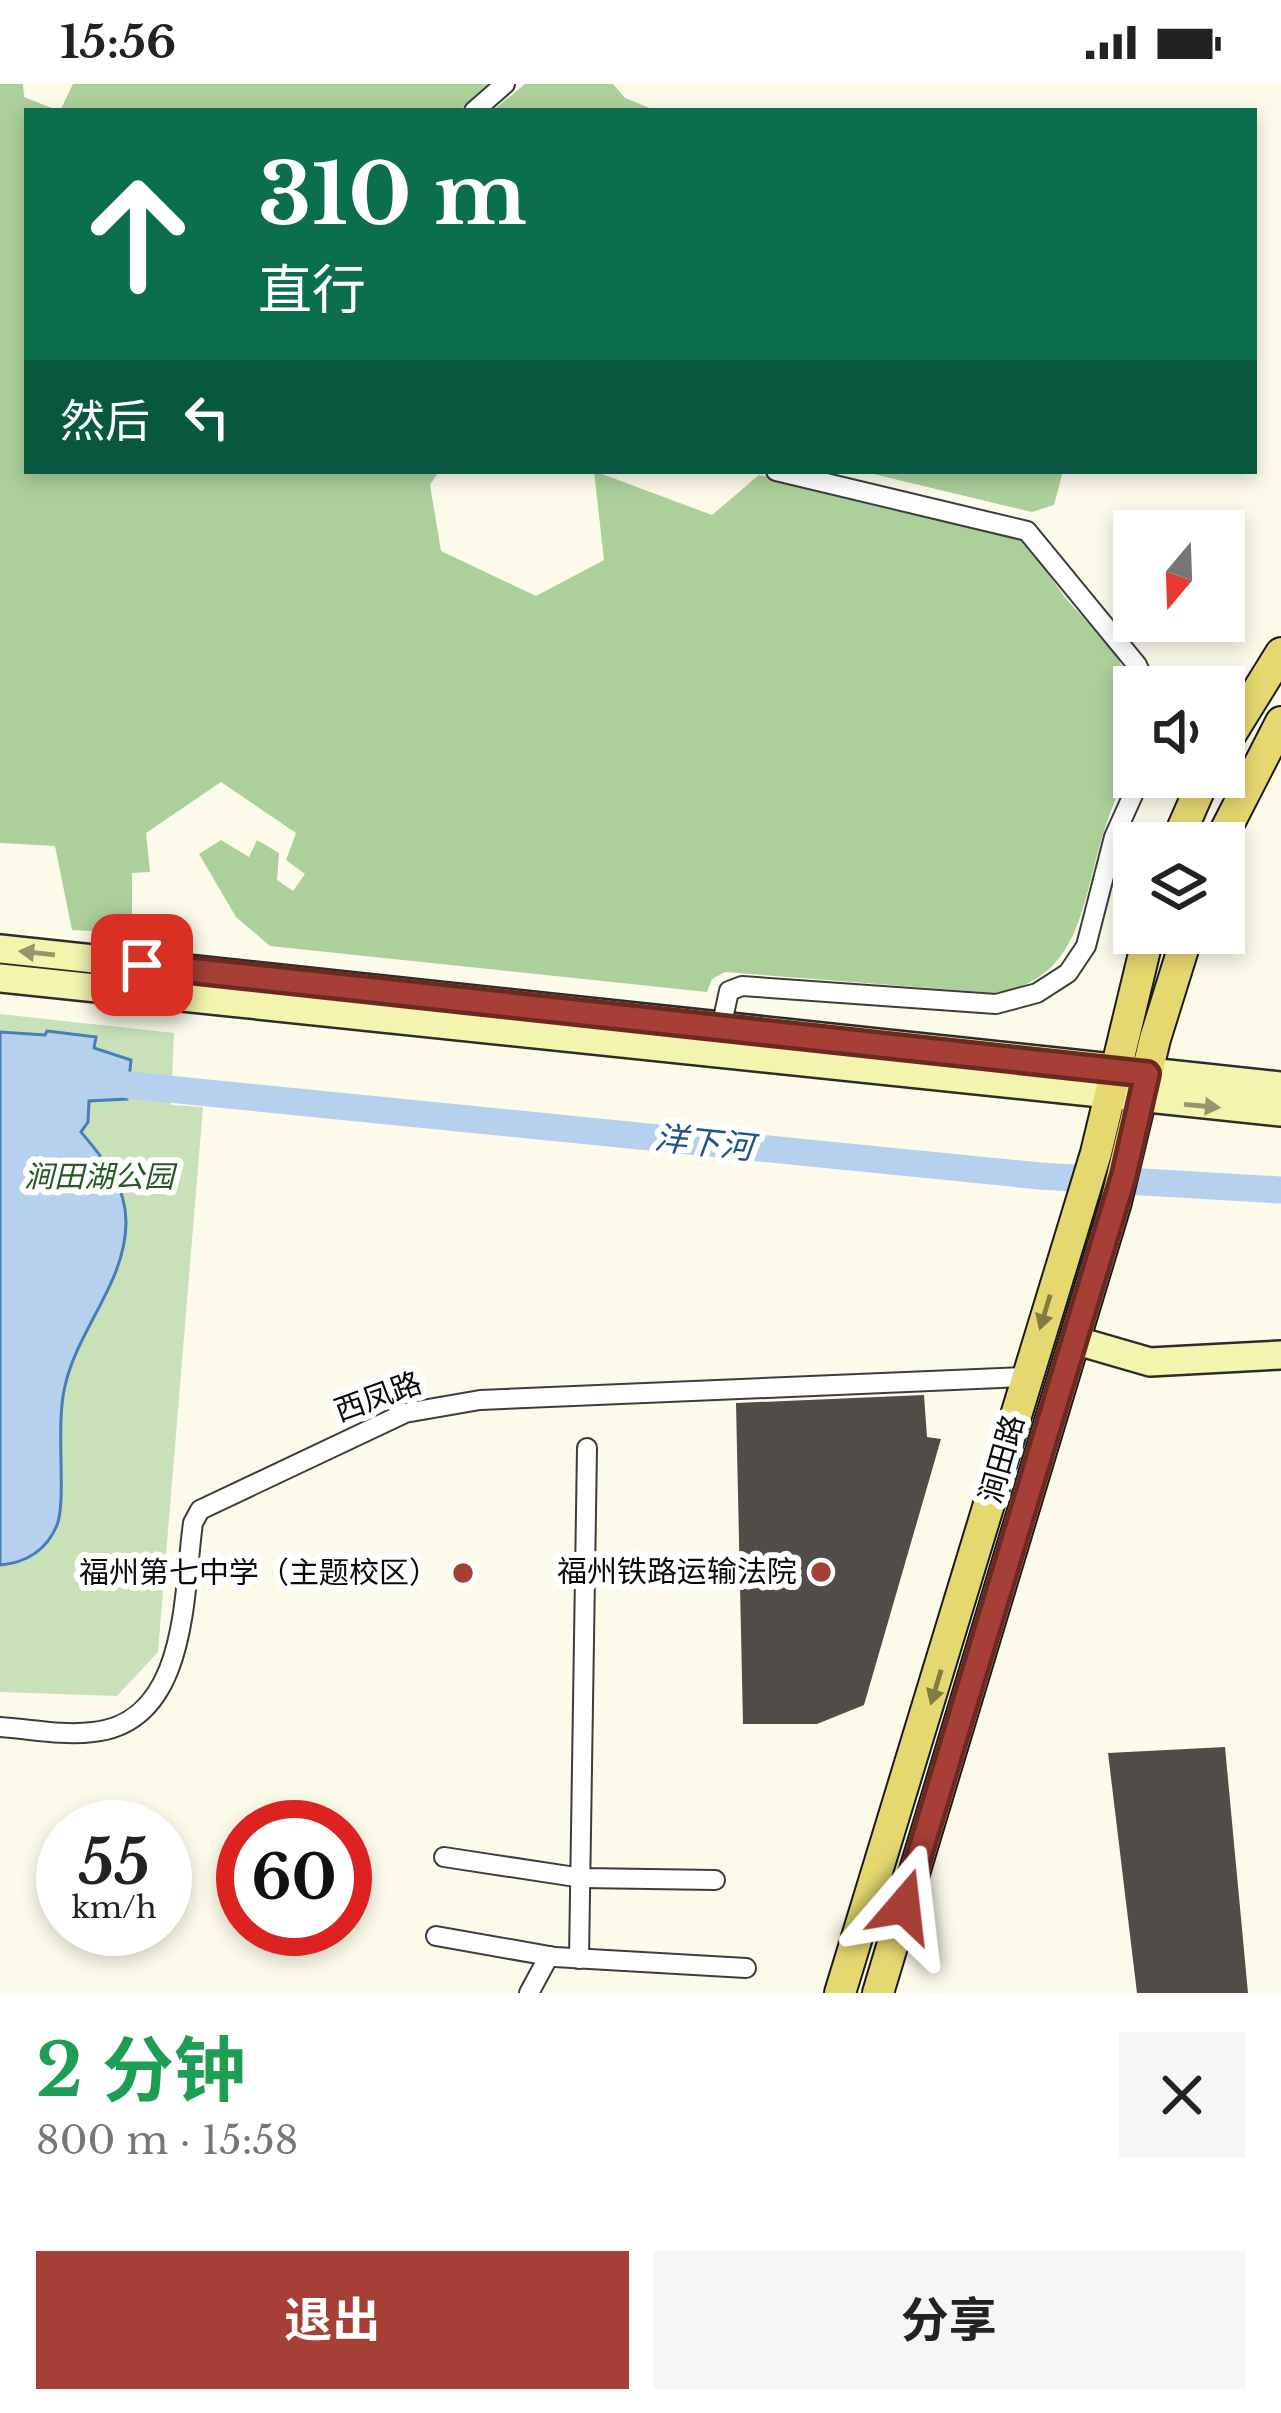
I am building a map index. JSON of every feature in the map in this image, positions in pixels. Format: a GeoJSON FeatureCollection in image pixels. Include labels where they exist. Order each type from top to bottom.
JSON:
{"type":"FeatureCollection","features":[{"type":"Feature","properties":{"kind":"main road"},"geometry":{"type":"LineString","coordinates":[[1245,711],[1281,653]]}},
{"type":"Feature","properties":{"kind":"main road"},"geometry":{"type":"LineString","coordinates":[[1230,822],[1281,722]]}},
{"type":"Feature","properties":{"kind":"main road"},"geometry":{"type":"LineString","coordinates":[[0,949],[721,1028],[1281,1112]]}},
{"type":"Feature","properties":{"kind":"main road"},"geometry":{"type":"LineString","coordinates":[[1129,1086],[1146,954]]}},
{"type":"Feature","properties":{"kind":"main road"},"geometry":{"type":"LineString","coordinates":[[1129,1086],[1180,954]]}},
{"type":"Feature","properties":{"kind":"main road"},"geometry":{"type":"LineString","coordinates":[[0,978],[1129,1086],[1281,1086]]}},
{"type":"Feature","properties":{"kind":"main road","name":"涧田路"},"geometry":{"type":"LineString","coordinates":[[878,1993],[1132,1148],[1129,1086]]}},
{"type":"Feature","properties":{"kind":"main road","name":"涧田路"},"geometry":{"type":"LineString","coordinates":[[840,1993],[1081,1201],[1096,1154],[1129,1086]]}},
{"type":"Feature","properties":{"kind":"main road"},"geometry":{"type":"LineString","coordinates":[[1074,1340],[1150,1362],[1281,1354]]}},
{"type":"Feature","properties":{"kind":"street"},"geometry":{"type":"LineString","coordinates":[[477,108],[505,84]]}},
{"type":"Feature","properties":{"kind":"street"},"geometry":{"type":"LineString","coordinates":[[789,474],[1027,531],[1137,666]]}},
{"type":"Feature","properties":{"kind":"street"},"geometry":{"type":"LineString","coordinates":[[721,1028],[729,991],[742,986],[1007,1004],[1037,993],[1068,973],[1087,946],[1114,837],[1132,798]]}},
{"type":"Feature","properties":{"kind":"street","name":"西凤路"},"geometry":{"type":"LineString","coordinates":[[0,1727],[89,1733],[113,1727],[138,1710],[173,1667],[193,1523],[200,1510],[405,1413],[480,1400],[1025,1377]]}},
{"type":"Feature","properties":{"kind":"street"},"geometry":{"type":"LineString","coordinates":[[579,1959],[586,1448]]}},
{"type":"Feature","properties":{"kind":"street"},"geometry":{"type":"LineString","coordinates":[[444,1857],[582,1878],[715,1880]]}},
{"type":"Feature","properties":{"kind":"street"},"geometry":{"type":"LineString","coordinates":[[436,1936],[549,1956],[746,1968]]}},
{"type":"Feature","properties":{"kind":"street"},"geometry":{"type":"LineString","coordinates":[[529,1993],[549,1956]]}},
{"type":"Feature","properties":{"kind":"green space"},"geometry":{"type":"Polygon","coordinates":[[[0,84],[23,84],[24,97],[52,108],[24,108],[24,474],[437,474],[430,485],[441,551],[536,596],[604,560],[594,474],[712,515],[759,475],[872,497],[1023,536],[1122,666],[1113,666],[1116,798],[1075,930],[1047,971],[1024,985],[994,993],[725,972],[712,979],[707,992],[270,946],[236,917],[199,854],[221,840],[249,857],[257,840],[279,853],[277,880],[293,891],[305,874],[286,860],[296,833],[221,782],[146,833],[150,872],[132,873],[132,933],[72,930],[55,846],[0,843],[0,84]]]}},
{"type":"Feature","properties":{"kind":"green space"},"geometry":{"type":"Polygon","coordinates":[[[73,84],[490,84],[462,108],[61,108],[73,84]]]}},
{"type":"Feature","properties":{"kind":"green space"},"geometry":{"type":"Polygon","coordinates":[[[525,84],[613,84],[625,98],[650,108],[496,108],[525,84]]]}},
{"type":"Feature","properties":{"kind":"green space"},"geometry":{"type":"Polygon","coordinates":[[[874,474],[1062,474],[1054,505],[1032,512],[874,474]]]}},
{"type":"Feature","properties":{"kind":"green space","name":"涧田湖公园"},"geometry":{"type":"Polygon","coordinates":[[[0,1014],[174,1033],[171,1105],[203,1107],[158,1652],[117,1696],[0,1692],[0,1014]]]}},
{"type":"Feature","properties":{"kind":"water"},"geometry":{"type":"Polygon","coordinates":[[[47,1031],[96,1037],[94,1048],[131,1060],[127,1099],[89,1101],[88,1122],[81,1132],[118,1184],[126,1222],[118,1265],[65,1386],[57,1525],[34,1554],[0,1565],[0,1032],[45,1035],[47,1031]]]}},
{"type":"Feature","properties":{"kind":"building","name":"福州铁路运输法院"},"geometry":{"type":"Polygon","coordinates":[[[924,1395],[927,1437],[941,1439],[864,1705],[817,1724],[743,1724],[736,1403],[924,1395]]]}},
{"type":"Feature","properties":{"kind":"building"},"geometry":{"type":"Polygon","coordinates":[[[1225,1747],[1248,1993],[1137,1993],[1108,1753],[1225,1747]]]}},
{"type":"Feature","properties":{"kind":"waterway","name":"洋下河"},"geometry":{"type":"LineString","coordinates":[[128,1085],[1040,1176],[1281,1190]]}},
{"type":"Feature","properties":{"kind":"place","name":"福州铁路运输法院"},"geometry":{"type":"Point","coordinates":[821,1572]}},
{"type":"Feature","properties":{"kind":"place","name":"福州第七中学（主题校区）"},"geometry":{"type":"Point","coordinates":[463,1573]}},
{"type":"Feature","properties":{"kind":"route"},"geometry":{"type":"LineString","coordinates":[[142,965],[1147,1074],[1132,1148],[904,1906]]}}]}
